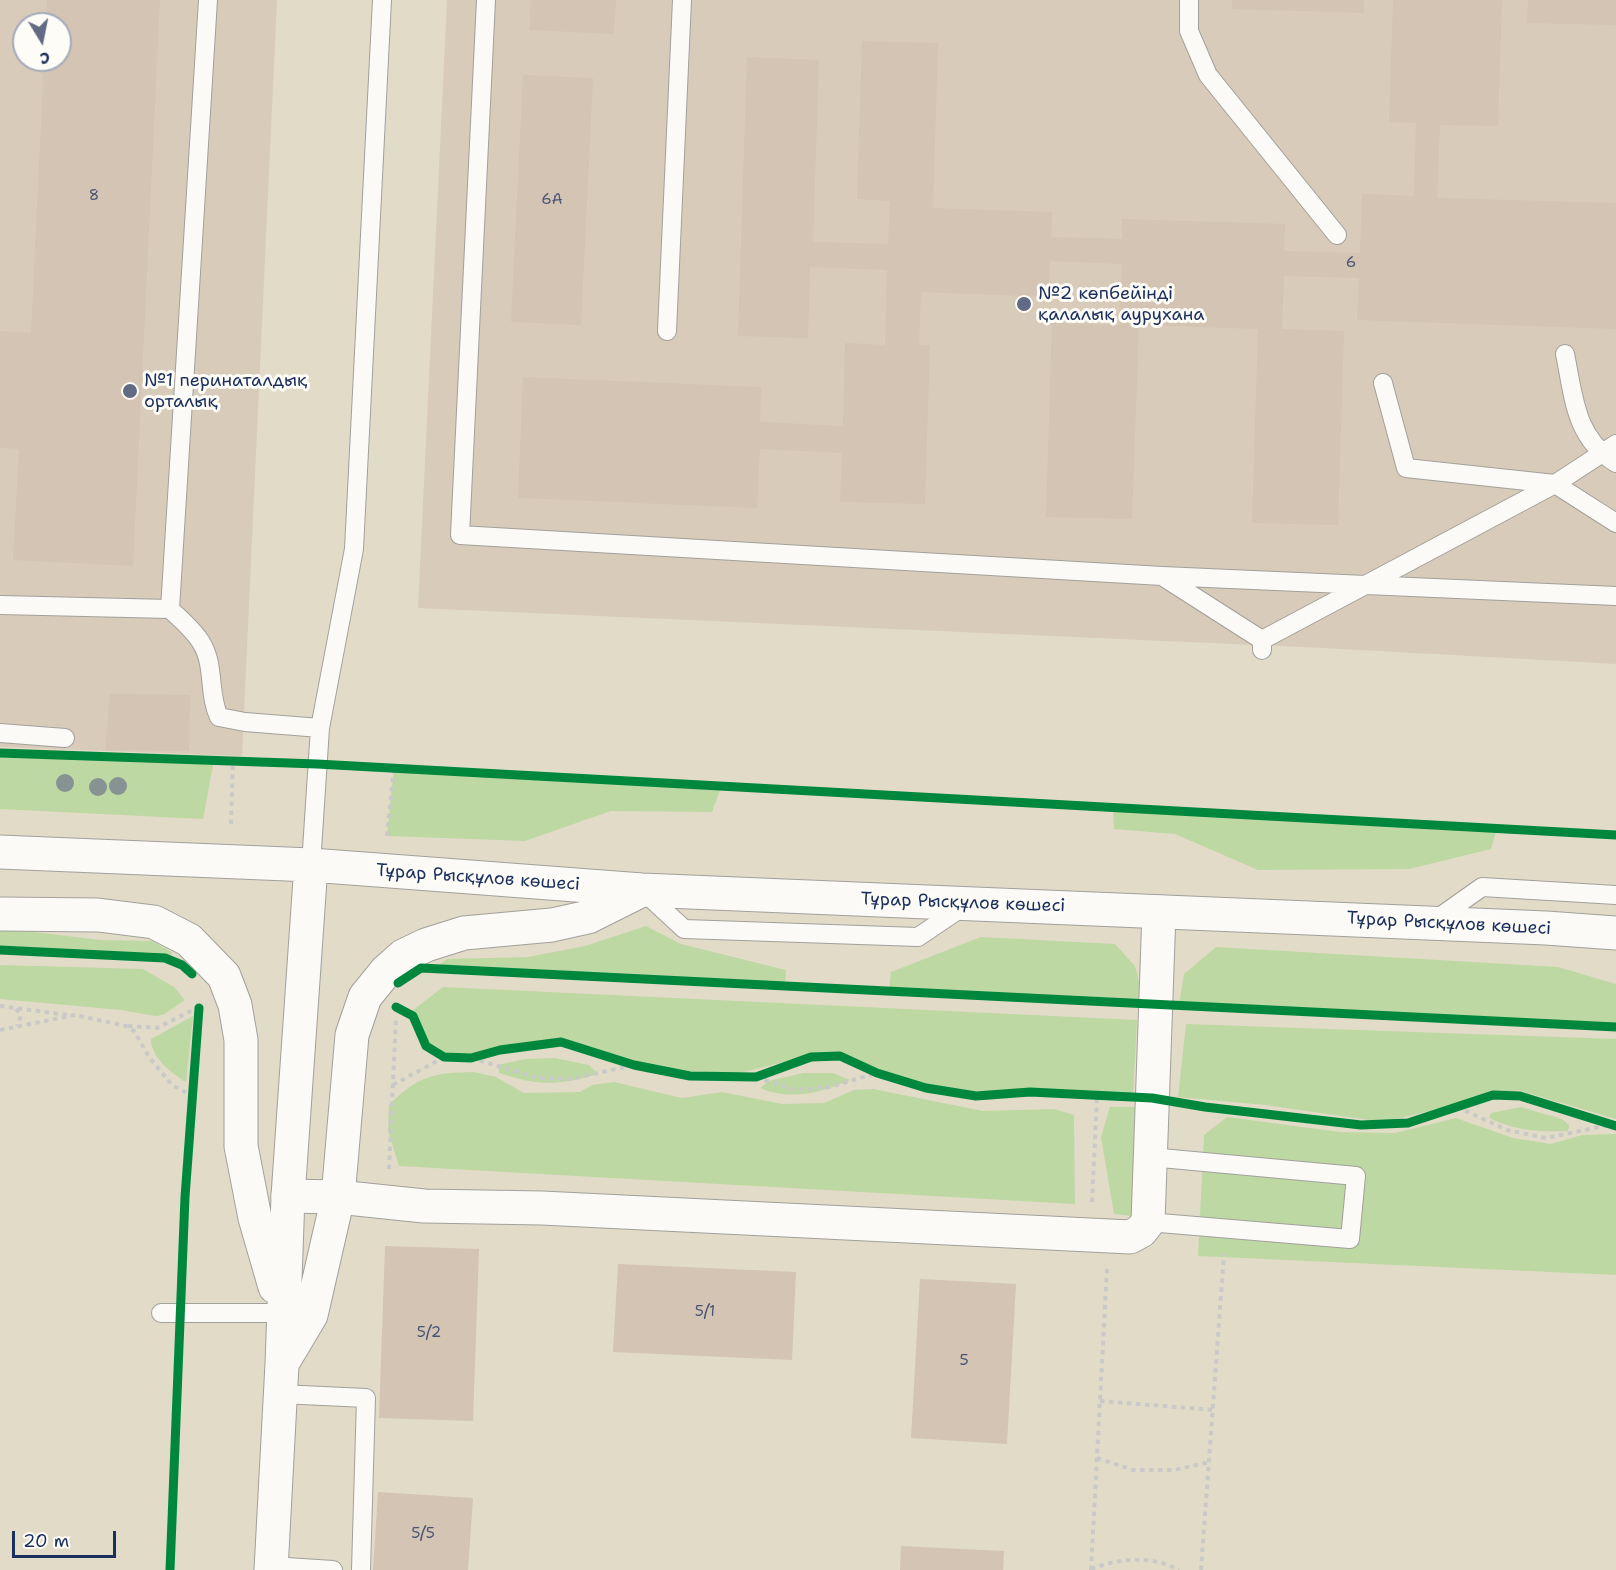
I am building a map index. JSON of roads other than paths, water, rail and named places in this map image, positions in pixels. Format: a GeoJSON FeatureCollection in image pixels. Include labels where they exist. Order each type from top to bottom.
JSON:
{"type":"FeatureCollection","features":[{"type":"Feature","properties":{"kind":"street","name":"Тұрар Рысқұлов көшесі"},"geometry":{"type":"LineString","coordinates":[[0,832],[230,842],[311,865]]}},
{"type":"Feature","properties":{"kind":"street","name":"Тұрар Рысқұлов көшесі"},"geometry":{"type":"LineString","coordinates":[[0,852],[311,865],[642,890],[1546,928],[1616,933]]}},
{"type":"Feature","properties":{"kind":"street"},"geometry":{"type":"LineString","coordinates":[[271,1568],[288,1196],[311,865]]}},
{"type":"Feature","properties":{"kind":"street"},"geometry":{"type":"LineString","coordinates":[[281,1379],[311,1315],[338,1197],[352,1035],[365,997],[386,970],[403,956],[426,945],[464,933],[552,925],[588,917],[642,890]]}},
{"type":"Feature","properties":{"kind":"street"},"geometry":{"type":"LineString","coordinates":[[288,1196],[338,1197],[387,1203],[784,1219],[1130,1237],[1141,1231],[1148,1222],[1159,912]]}},
{"type":"Feature","properties":{"kind":"street"},"geometry":{"type":"LineString","coordinates":[[0,914],[98,915],[154,922],[189,940],[224,976],[236,1005],[241,1040],[241,1146],[255,1218],[283,1313]]}},
{"type":"Feature","properties":{"kind":"street"},"geometry":{"type":"LineString","coordinates":[[1546,928],[1616,954]]}},
{"type":"Feature","properties":{"kind":"lane"},"geometry":{"type":"LineString","coordinates":[[208,0],[170,609],[202,644],[211,678],[213,704],[219,717],[244,722],[320,728]]}},
{"type":"Feature","properties":{"kind":"lane"},"geometry":{"type":"LineString","coordinates":[[311,865],[320,728],[354,549],[382,0]]}},
{"type":"Feature","properties":{"kind":"lane"},"geometry":{"type":"LineString","coordinates":[[486,0],[460,535],[1162,576],[1616,597]]}},
{"type":"Feature","properties":{"kind":"lane"},"geometry":{"type":"LineString","coordinates":[[668,331],[682,0]]}},
{"type":"Feature","properties":{"kind":"lane"},"geometry":{"type":"LineString","coordinates":[[1189,0],[1190,31],[1208,75],[1337,236]]}},
{"type":"Feature","properties":{"kind":"lane"},"geometry":{"type":"LineString","coordinates":[[1565,354],[1580,425],[1600,453],[1616,463]]}},
{"type":"Feature","properties":{"kind":"lane"},"geometry":{"type":"LineString","coordinates":[[1383,383],[1406,468],[1555,484],[1616,523]]}},
{"type":"Feature","properties":{"kind":"lane"},"geometry":{"type":"LineString","coordinates":[[1162,576],[1262,645],[1365,586],[1555,484],[1616,444]]}},
{"type":"Feature","properties":{"kind":"lane"},"geometry":{"type":"LineString","coordinates":[[0,606],[170,609]]}},
{"type":"Feature","properties":{"kind":"lane"},"geometry":{"type":"LineString","coordinates":[[0,733],[65,738]]}},
{"type":"Feature","properties":{"kind":"lane"},"geometry":{"type":"LineString","coordinates":[[1431,923],[1482,887],[1616,895]]}},
{"type":"Feature","properties":{"kind":"lane"},"geometry":{"type":"LineString","coordinates":[[1148,1222],[1350,1239],[1356,1176],[1150,1157]]}},
{"type":"Feature","properties":{"kind":"lane"},"geometry":{"type":"LineString","coordinates":[[161,1313],[283,1313]]}},
{"type":"Feature","properties":{"kind":"lane"},"geometry":{"type":"LineString","coordinates":[[281,1379],[366,1398],[361,1570]]}},
{"type":"Feature","properties":{"kind":"lane"},"geometry":{"type":"LineString","coordinates":[[271,1568],[333,1570]]}},
{"type":"Feature","properties":{"kind":"place","name":"№2 көпбейінді қалалық аурухана"},"geometry":{"type":"Point","coordinates":[1024,304]}},
{"type":"Feature","properties":{"kind":"place","name":"№1 перинаталдық орталық"},"geometry":{"type":"Point","coordinates":[130,391]}}]}
